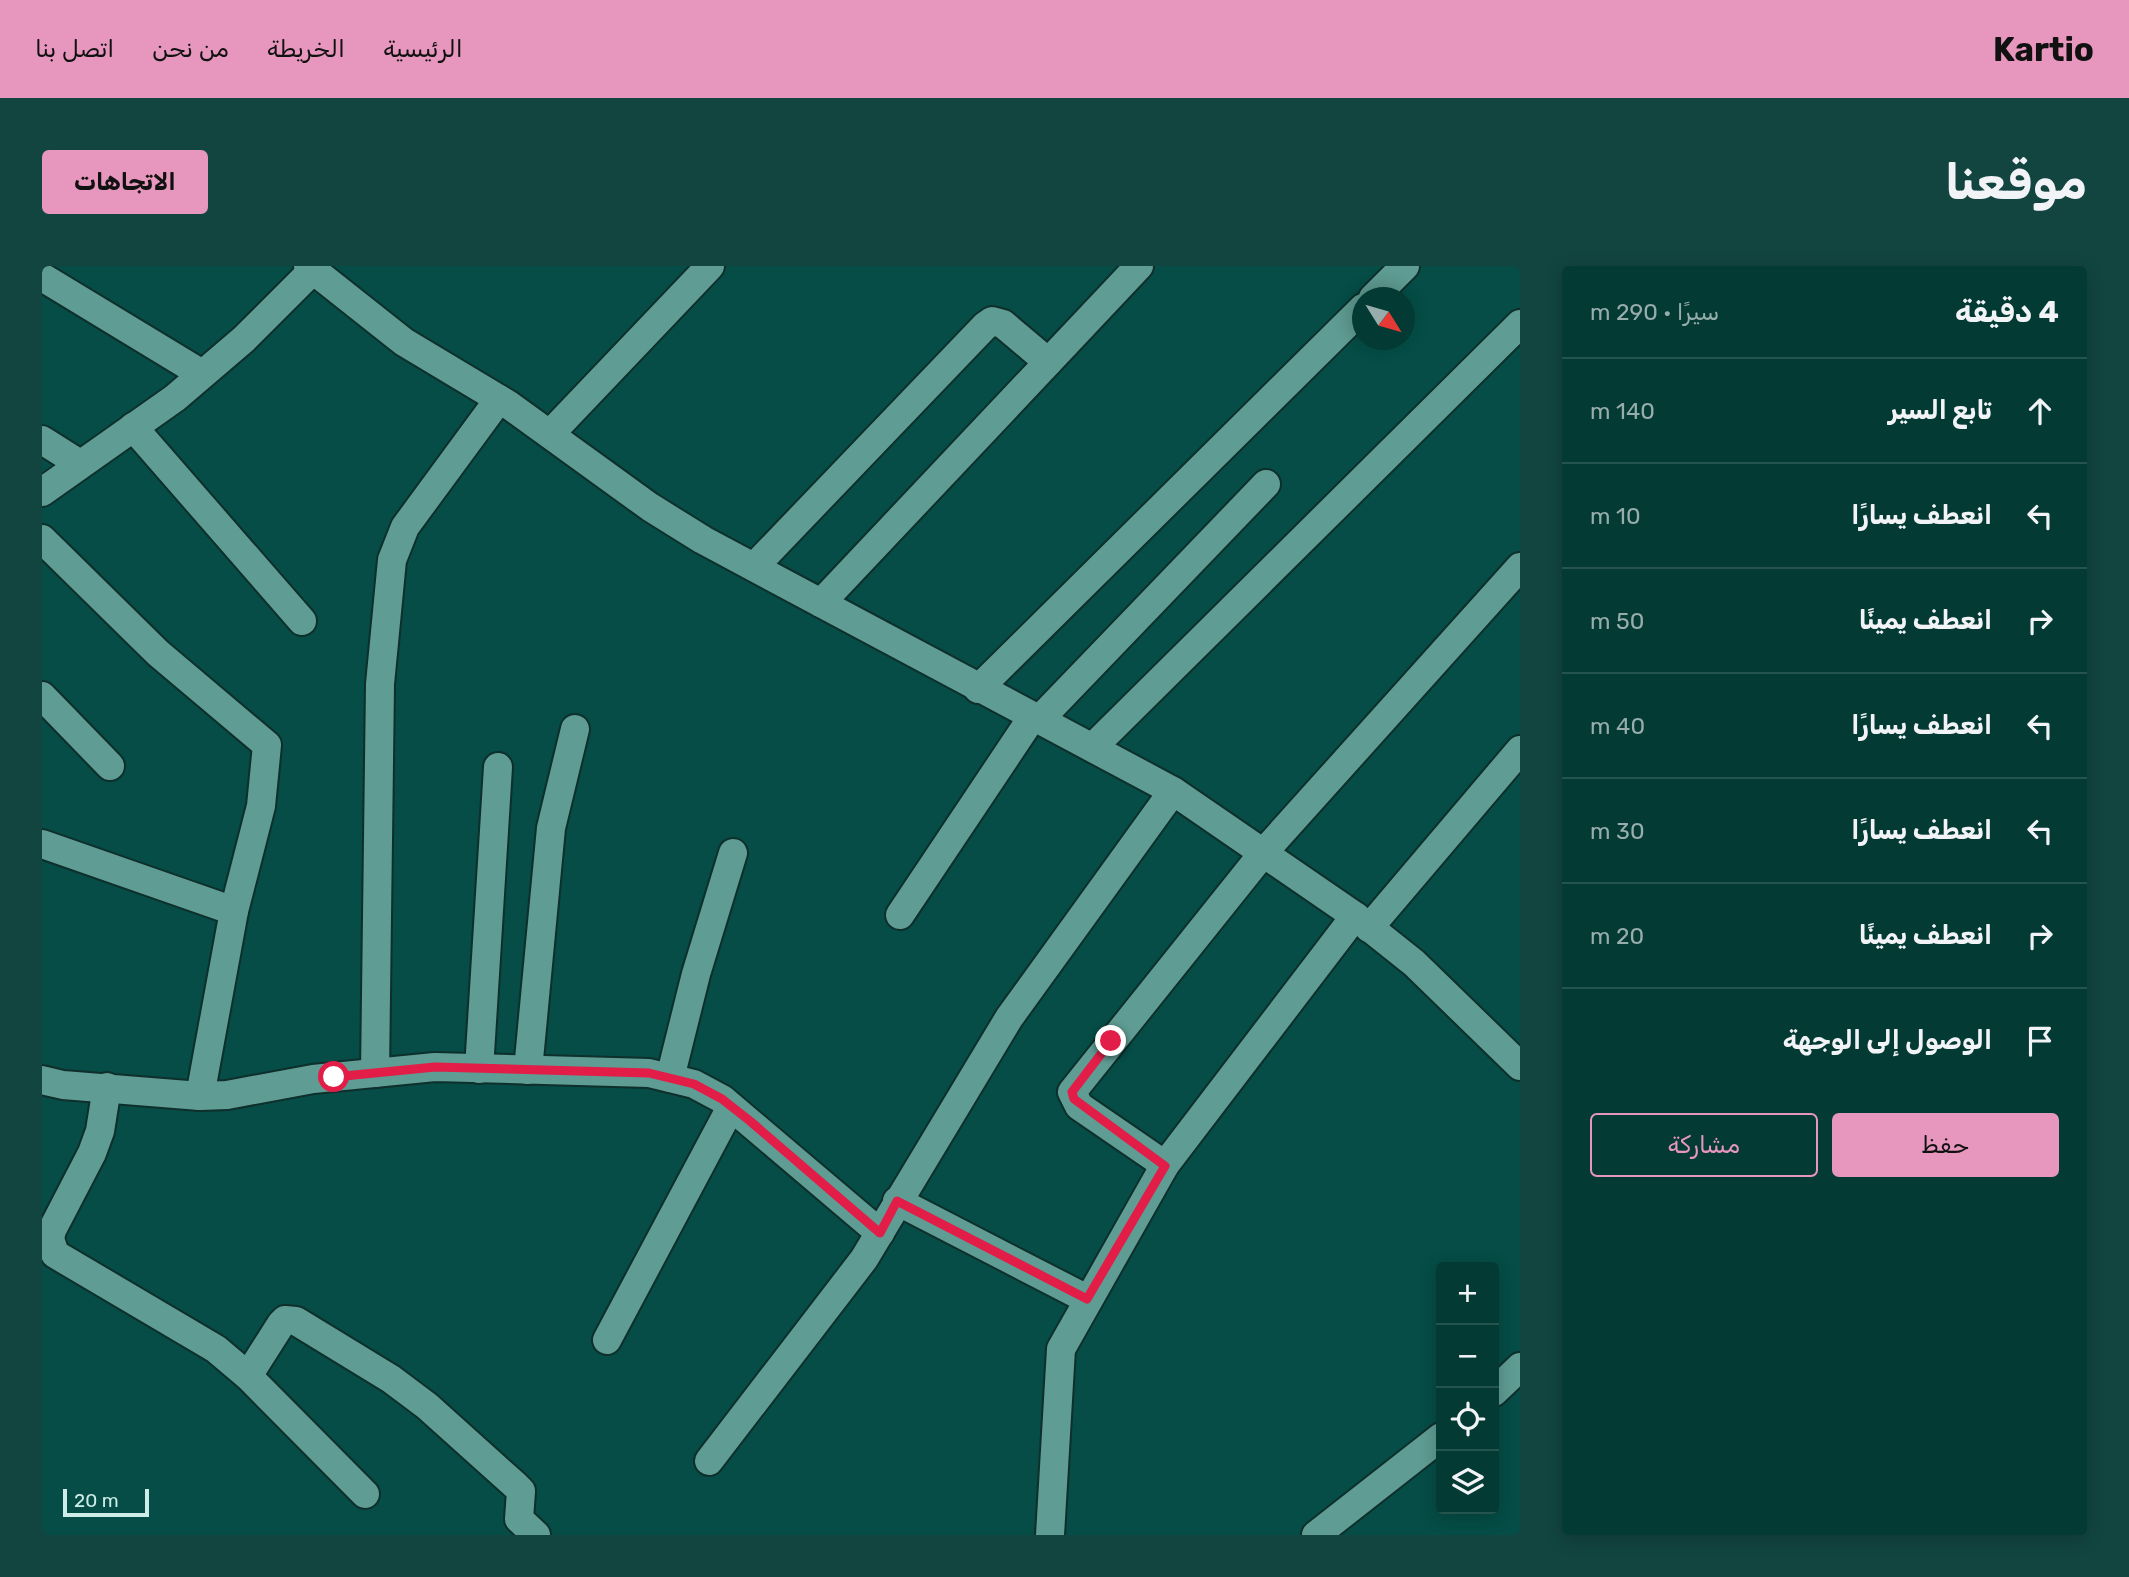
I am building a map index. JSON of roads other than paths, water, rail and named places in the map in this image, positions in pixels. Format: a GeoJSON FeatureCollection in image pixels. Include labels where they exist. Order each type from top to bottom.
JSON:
{"type":"FeatureCollection","features":[{"type":"Feature","properties":{"kind":"street"},"geometry":{"type":"LineString","coordinates":[[550,434],[710,266]]}},
{"type":"Feature","properties":{"kind":"street"},"geometry":{"type":"LineString","coordinates":[[821,603],[1139,266]]}},
{"type":"Feature","properties":{"kind":"street"},"geometry":{"type":"LineString","coordinates":[[1384,287],[1405,266]]}},
{"type":"Feature","properties":{"kind":"street"},"geometry":{"type":"LineString","coordinates":[[42,492],[202,374],[244,339],[311,268],[404,342],[499,399],[650,507],[978,689],[1173,791],[1264,852],[1414,963],[1520,1066]]}},
{"type":"Feature","properties":{"kind":"street"},"geometry":{"type":"LineString","coordinates":[[42,277],[202,374]]}},
{"type":"Feature","properties":{"kind":"street"},"geometry":{"type":"LineString","coordinates":[[978,689],[1352,319]]}},
{"type":"Feature","properties":{"kind":"street"},"geometry":{"type":"LineString","coordinates":[[754,567],[985,326],[998,321],[1048,362]]}},
{"type":"Feature","properties":{"kind":"street"},"geometry":{"type":"LineString","coordinates":[[1093,747],[1520,324]]}},
{"type":"Feature","properties":{"kind":"street"},"geometry":{"type":"LineString","coordinates":[[375,1073],[380,684],[392,560],[405,527],[499,399]]}},
{"type":"Feature","properties":{"kind":"street"},"geometry":{"type":"LineString","coordinates":[[133,427],[302,621]]}},
{"type":"Feature","properties":{"kind":"street"},"geometry":{"type":"LineString","coordinates":[[42,440],[80,464]]}},
{"type":"Feature","properties":{"kind":"street"},"geometry":{"type":"LineString","coordinates":[[900,915],[1036,718],[1266,484]]}},
{"type":"Feature","properties":{"kind":"street"},"geometry":{"type":"LineString","coordinates":[[42,539],[158,653],[267,745],[261,806],[234,911],[200,1096]]}},
{"type":"Feature","properties":{"kind":"street"},"geometry":{"type":"LineString","coordinates":[[1165,1166],[1079,1106],[1072,1092],[1264,852],[1520,567]]}},
{"type":"Feature","properties":{"kind":"street"},"geometry":{"type":"LineString","coordinates":[[42,696],[110,766]]}},
{"type":"Feature","properties":{"kind":"street"},"geometry":{"type":"LineString","coordinates":[[528,1070],[551,828],[575,729]]}},
{"type":"Feature","properties":{"kind":"street"},"geometry":{"type":"LineString","coordinates":[[1050,1535],[1061,1349],[1165,1166],[1214,1097],[1362,922],[1520,750]]}},
{"type":"Feature","properties":{"kind":"street"},"geometry":{"type":"LineString","coordinates":[[478,1069],[498,767]]}},
{"type":"Feature","properties":{"kind":"street"},"geometry":{"type":"LineString","coordinates":[[709,1461],[774,1380],[880,1233],[1009,1018],[1173,791]]}},
{"type":"Feature","properties":{"kind":"street"},"geometry":{"type":"LineString","coordinates":[[42,844],[234,911]]}},
{"type":"Feature","properties":{"kind":"street"},"geometry":{"type":"LineString","coordinates":[[670,1078],[696,974],[733,853]]}},
{"type":"Feature","properties":{"kind":"street"},"geometry":{"type":"LineString","coordinates":[[42,1080],[63,1085],[200,1096],[254,1092],[313,1079],[435,1067],[649,1073],[694,1084],[730,1107],[880,1233]]}},
{"type":"Feature","properties":{"kind":"street"},"geometry":{"type":"LineString","coordinates":[[107,1087],[100,1130],[52,1230],[52,1248],[55,1254],[216,1349],[248,1376],[365,1494]]}},
{"type":"Feature","properties":{"kind":"street"},"geometry":{"type":"LineString","coordinates":[[607,1340],[730,1107]]}},
{"type":"Feature","properties":{"kind":"street"},"geometry":{"type":"LineString","coordinates":[[897,1201],[1087,1299]]}},
{"type":"Feature","properties":{"kind":"street"},"geometry":{"type":"LineString","coordinates":[[248,1376],[281,1324],[285,1320],[296,1321],[391,1379],[427,1406],[521,1491],[519,1519],[536,1535]]}},
{"type":"Feature","properties":{"kind":"street"},"geometry":{"type":"LineString","coordinates":[[1498,1388],[1520,1367]]}},
{"type":"Feature","properties":{"kind":"street"},"geometry":{"type":"LineString","coordinates":[[1316,1535],[1436,1441]]}}]}
